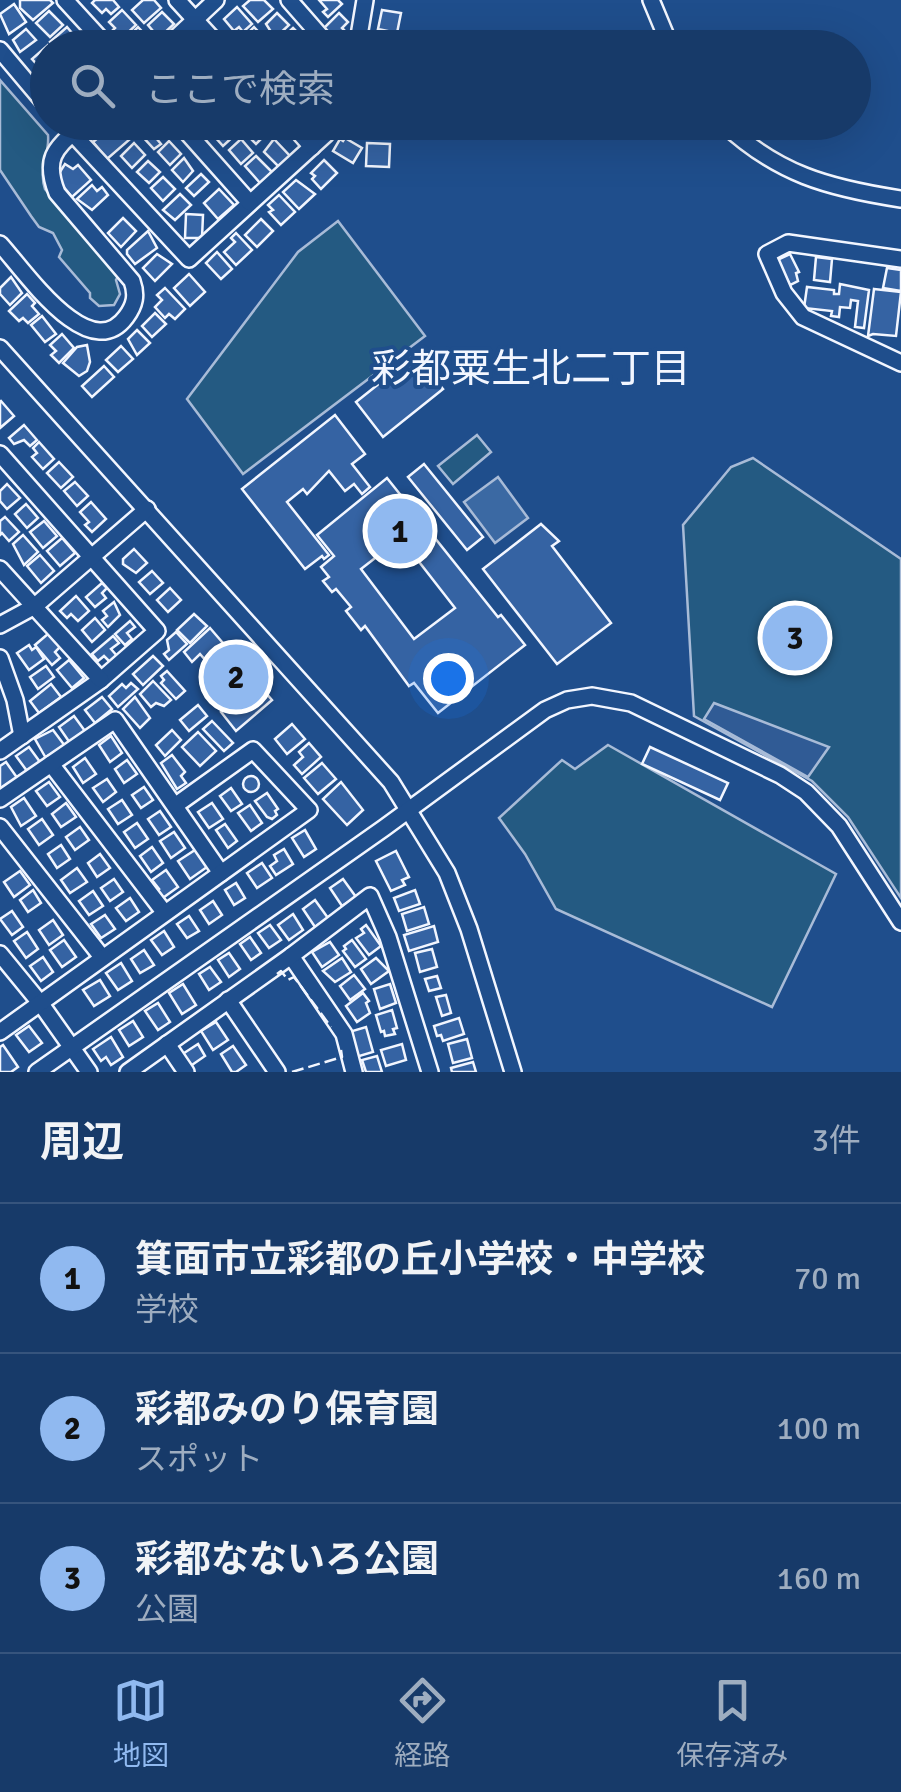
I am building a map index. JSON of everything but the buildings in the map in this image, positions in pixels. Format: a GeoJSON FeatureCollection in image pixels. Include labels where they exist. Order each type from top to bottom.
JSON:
{"type":"FeatureCollection","features":[{"type":"Feature","properties":{"kind":"street"},"geometry":{"type":"LineString","coordinates":[[65,0],[93,30]]}},
{"type":"Feature","properties":{"kind":"street"},"geometry":{"type":"LineString","coordinates":[[177,0],[204,30]]}},
{"type":"Feature","properties":{"kind":"street"},"geometry":{"type":"LineString","coordinates":[[184,30],[216,0]]}},
{"type":"Feature","properties":{"kind":"street"},"geometry":{"type":"LineString","coordinates":[[289,0],[315,30]]}},
{"type":"Feature","properties":{"kind":"street"},"geometry":{"type":"LineString","coordinates":[[360,30],[365,0]]}},
{"type":"Feature","properties":{"kind":"street"},"geometry":{"type":"LineString","coordinates":[[652,0],[664,30]]}},
{"type":"Feature","properties":{"kind":"street"},"geometry":{"type":"LineString","coordinates":[[0,50],[30,85]]}},
{"type":"Feature","properties":{"kind":"street"},"geometry":{"type":"LineString","coordinates":[[0,244],[70,322],[86,331],[104,331],[120,325],[131,310],[136,294],[132,281],[57,193],[50,162],[62,140]]}},
{"type":"Feature","properties":{"kind":"street"},"geometry":{"type":"LineString","coordinates":[[85,140],[189,259],[318,140]]}},
{"type":"Feature","properties":{"kind":"street"},"geometry":{"type":"LineString","coordinates":[[194,140],[250,203]]}},
{"type":"Feature","properties":{"kind":"street"},"geometry":{"type":"LineString","coordinates":[[306,140],[312,146]]}},
{"type":"Feature","properties":{"kind":"street"},"geometry":{"type":"LineString","coordinates":[[741,140],[804,178],[901,199]]}},
{"type":"Feature","properties":{"kind":"street"},"geometry":{"type":"LineString","coordinates":[[901,258],[788,243],[768,254],[784,293],[803,317],[901,363]]}},
{"type":"Feature","properties":{"kind":"street"},"geometry":{"type":"LineString","coordinates":[[0,348],[391,782],[447,874],[513,1072]]}},
{"type":"Feature","properties":{"kind":"street"},"geometry":{"type":"LineString","coordinates":[[0,454],[156,632],[101,680],[0,751]]}},
{"type":"Feature","properties":{"kind":"street"},"geometry":{"type":"LineString","coordinates":[[0,625],[35,606],[147,509]]}},
{"type":"Feature","properties":{"kind":"street"},"geometry":{"type":"LineString","coordinates":[[0,569],[101,680]]}},
{"type":"Feature","properties":{"kind":"street"},"geometry":{"type":"LineString","coordinates":[[0,658],[15,700],[22,736]]}},
{"type":"Feature","properties":{"kind":"street"},"geometry":{"type":"LineString","coordinates":[[37,1072],[545,710],[567,700],[610,697],[631,702],[780,775],[806,792],[839,826],[901,922]]}},
{"type":"Feature","properties":{"kind":"street"},"geometry":{"type":"LineString","coordinates":[[0,800],[115,720],[222,872]]}},
{"type":"Feature","properties":{"kind":"street"},"geometry":{"type":"LineString","coordinates":[[0,1032],[309,810],[253,750],[176,804]]}},
{"type":"Feature","properties":{"kind":"street"},"geometry":{"type":"LineString","coordinates":[[51,764],[164,912]]}},
{"type":"Feature","properties":{"kind":"street"},"geometry":{"type":"LineString","coordinates":[[0,827],[102,957]]}},
{"type":"Feature","properties":{"kind":"street"},"geometry":{"type":"LineString","coordinates":[[128,1072],[370,896],[393,951],[430,1072]]}},
{"type":"Feature","properties":{"kind":"street"},"geometry":{"type":"LineString","coordinates":[[0,954],[89,1072]]}},
{"type":"Feature","properties":{"kind":"street"},"geometry":{"type":"LineString","coordinates":[[291,956],[344,1034],[354,1072]]}},
{"type":"Feature","properties":{"kind":"street"},"geometry":{"type":"LineString","coordinates":[[228,1000],[277,1072]]}},
{"type":"Feature","properties":{"kind":"street"},"geometry":{"type":"LineString","coordinates":[[167,1044],[186,1072]]}},
{"type":"Feature","properties":{"kind":"shaded area"},"geometry":{"type":"Polygon","coordinates":[[[0,80],[30,114],[30,140],[48,140],[45,189],[120,273],[116,280],[120,294],[114,305],[99,306],[90,298],[90,293],[59,257],[62,250],[53,233],[39,227],[0,170],[0,80]]]}},
{"type":"Feature","properties":{"kind":"shaded area"},"geometry":{"type":"Polygon","coordinates":[[[338,221],[425,336],[243,474],[187,399],[298,252],[338,221]]]}},
{"type":"Feature","properties":{"kind":"shaded area"},"geometry":{"type":"Polygon","coordinates":[[[477,435],[491,452],[453,484],[438,466],[477,435]]]}},
{"type":"Feature","properties":{"kind":"shaded area"},"geometry":{"type":"Polygon","coordinates":[[[753,458],[901,559],[901,898],[848,817],[812,781],[694,716],[683,525],[731,467],[753,458]]]}},
{"type":"Feature","properties":{"kind":"shaded area"},"geometry":{"type":"Polygon","coordinates":[[[498,477],[528,518],[495,543],[464,502],[498,477]]]}},
{"type":"Feature","properties":{"kind":"shaded area"},"geometry":{"type":"Polygon","coordinates":[[[714,703],[829,747],[808,777],[704,719],[714,703]]]}},
{"type":"Feature","properties":{"kind":"shaded area"},"geometry":{"type":"Polygon","coordinates":[[[608,745],[836,874],[772,1007],[556,909],[499,818],[562,760],[575,769],[608,745]]]}},
{"type":"Feature","properties":{"kind":"fence"},"geometry":{"type":"LineString","coordinates":[[277,974],[281,971],[288,980],[294,977],[331,1027]]}},
{"type":"Feature","properties":{"kind":"fence"},"geometry":{"type":"LineString","coordinates":[[292,1072],[342,1057],[341,1050]]}},
{"type":"Feature","properties":{"kind":"place","name":"箕面市立彩都の丘小学校・中学校"},"geometry":{"type":"Point","coordinates":[400,531]}},
{"type":"Feature","properties":{"kind":"place","name":"彩都なないろ公園"},"geometry":{"type":"Point","coordinates":[795,638]}},
{"type":"Feature","properties":{"kind":"place","name":"彩都みのり保育園"},"geometry":{"type":"Point","coordinates":[236,677]}},
{"type":"Feature","properties":{"kind":"district","name":"彩都粟生北二丁目"},"geometry":{"type":"Point","coordinates":[531,368]}}]}
